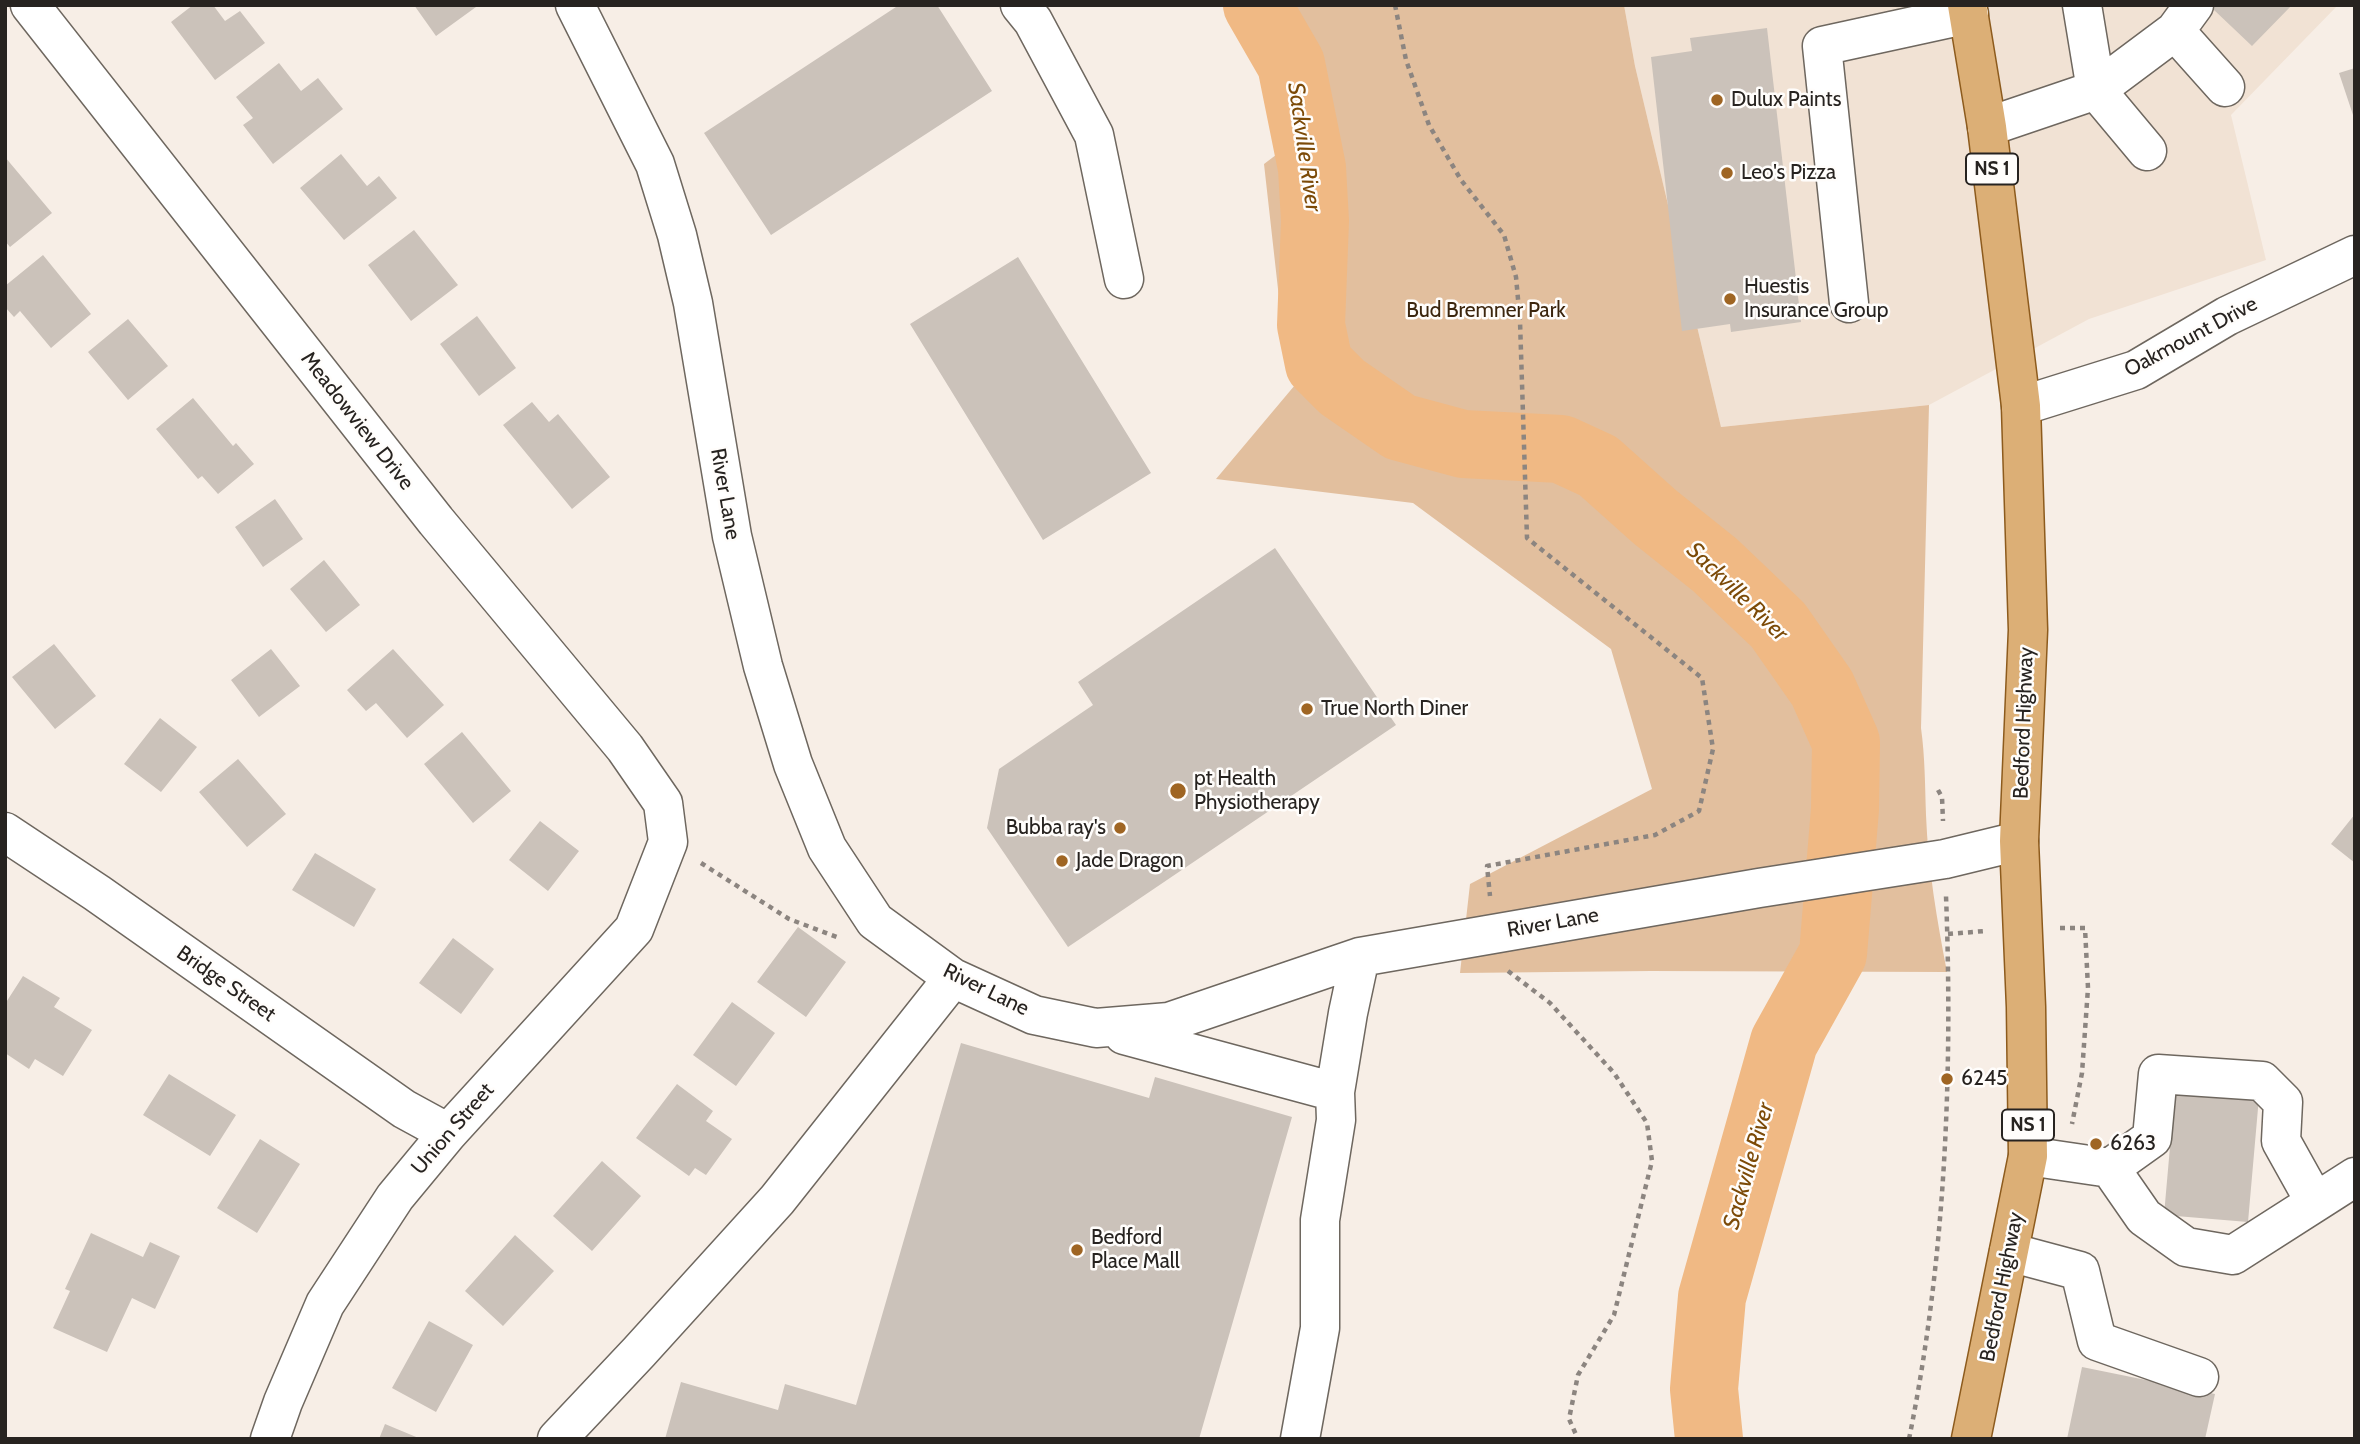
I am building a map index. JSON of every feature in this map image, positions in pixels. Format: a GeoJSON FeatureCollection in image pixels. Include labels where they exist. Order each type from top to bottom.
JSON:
{"type":"FeatureCollection","features":[{"type":"Feature","properties":{"kind":"main road","name":"Bedford Highway"},"geometry":{"type":"LineString","coordinates":[[1968,10],[1987,127],[2021,406],[2028,630],[2019,841],[2026,1007],[2028,1156],[1971,1439]]}},
{"type":"Feature","properties":{"kind":"street","name":"Meadowview Drive"},"geometry":{"type":"LineString","coordinates":[[30,5],[428,510],[625,748],[663,803],[668,842]]}},
{"type":"Feature","properties":{"kind":"street","name":"River Lane"},"geometry":{"type":"LineString","coordinates":[[575,5],[655,164],[677,235],[693,303],[732,536],[763,666],[793,764],[827,848],[875,921],[953,978],[1034,1015],[1096,1028],[1169,1022],[1360,957],[1759,888],[1945,859],[2019,841]]}},
{"type":"Feature","properties":{"kind":"street"},"geometry":{"type":"LineString","coordinates":[[1020,5],[1033,21],[1094,135],[1124,279]]}},
{"type":"Feature","properties":{"kind":"street"},"geometry":{"type":"LineString","coordinates":[[2082,5],[2096,90],[2147,151]]}},
{"type":"Feature","properties":{"kind":"street"},"geometry":{"type":"LineString","coordinates":[[1849,303],[1822,46],[1968,10]]}},
{"type":"Feature","properties":{"kind":"street"},"geometry":{"type":"LineString","coordinates":[[1987,127],[2096,90],[2184,18],[2225,87]]}},
{"type":"Feature","properties":{"kind":"street","name":"Oakmount Drive"},"geometry":{"type":"LineString","coordinates":[[2021,406],[2136,370],[2227,316],[2355,255]]}},
{"type":"Feature","properties":{"kind":"street","name":"Bridge Street"},"geometry":{"type":"LineString","coordinates":[[5,832],[109,901],[404,1109],[447,1133]]}},
{"type":"Feature","properties":{"kind":"street","name":"Union Street"},"geometry":{"type":"LineString","coordinates":[[270,1439],[325,1304],[395,1197],[447,1133],[635,929],[668,842]]}},
{"type":"Feature","properties":{"kind":"street"},"geometry":{"type":"LineString","coordinates":[[1300,1439],[1320,1328],[1320,1220],[1336,1120],[1335,1092],[1360,957]]}},
{"type":"Feature","properties":{"kind":"street"},"geometry":{"type":"LineString","coordinates":[[557,1439],[777,1200],[953,978]]}},
{"type":"Feature","properties":{"kind":"street"},"geometry":{"type":"LineString","coordinates":[[1096,1028],[1335,1092]]}},
{"type":"Feature","properties":{"kind":"street"},"geometry":{"type":"LineString","coordinates":[[2028,1156],[2110,1168],[2152,1138],[2158,1074],[2262,1081],[2283,1102],[2281,1141],[2315,1202]]}},
{"type":"Feature","properties":{"kind":"street"},"geometry":{"type":"LineString","coordinates":[[2110,1168],[2144,1217],[2186,1247],[2233,1255],[2355,1177]]}},
{"type":"Feature","properties":{"kind":"street"},"geometry":{"type":"LineString","coordinates":[[2009,1252],[2080,1271],[2097,1341],[2199,1377]]}},
{"type":"Feature","properties":{"kind":"path"},"geometry":{"type":"LineString","coordinates":[[1395,5],[1406,60],[1429,125],[1461,180],[1504,235],[1516,277],[1520,321],[1524,503]]}},
{"type":"Feature","properties":{"kind":"path"},"geometry":{"type":"LineString","coordinates":[[1909,1439],[1919,1392],[1934,1280],[1945,1129],[1948,934],[1942,797],[1938,790]]}},
{"type":"Feature","properties":{"kind":"path"},"geometry":{"type":"LineString","coordinates":[[668,842],[789,919],[839,937]]}},
{"type":"Feature","properties":{"kind":"shaded area"},"geometry":{"type":"Polygon","coordinates":[[[1624,5],[2338,5],[2231,115],[2266,260],[2089,319],[1929,405],[1721,427],[1635,66],[1624,5]]]}},
{"type":"Feature","properties":{"kind":"green space","name":"Bud Bremner Park"},"geometry":{"type":"Polygon","coordinates":[[[1229,5],[1624,5],[1635,66],[1721,427],[1929,405],[1921,728],[1929,855],[1947,972],[1460,973],[1470,884],[1652,789],[1611,649],[1413,503],[1216,479],[1295,385],[1279,298],[1264,164],[1309,130],[1283,75],[1229,5]]]}},
{"type":"Feature","properties":{"kind":"building"},"geometry":{"type":"Polygon","coordinates":[[[193,5],[213,5],[225,21],[240,11],[265,43],[215,80],[171,22],[193,5]]]}},
{"type":"Feature","properties":{"kind":"building"},"geometry":{"type":"Polygon","coordinates":[[[414,5],[475,5],[476,7],[436,36],[414,5]]]}},
{"type":"Feature","properties":{"kind":"building"},"geometry":{"type":"Polygon","coordinates":[[[899,5],[937,5],[992,91],[771,235],[704,133],[899,5]]]}},
{"type":"Feature","properties":{"kind":"building"},"geometry":{"type":"Polygon","coordinates":[[[2216,5],[2292,5],[2252,46],[2213,9],[2216,5]]]}},
{"type":"Feature","properties":{"kind":"building"},"geometry":{"type":"Polygon","coordinates":[[[1767,28],[1801,322],[1731,332],[1730,324],[1682,331],[1651,57],[1692,51],[1690,38],[1767,28]]]}},
{"type":"Feature","properties":{"kind":"building"},"geometry":{"type":"Polygon","coordinates":[[[279,63],[301,91],[318,78],[343,109],[273,164],[243,125],[253,118],[236,97],[279,63]]]}},
{"type":"Feature","properties":{"kind":"building"},"geometry":{"type":"Polygon","coordinates":[[[2355,68],[2355,118],[2354,118],[2339,73],[2355,68]]]}},
{"type":"Feature","properties":{"kind":"building"},"geometry":{"type":"Polygon","coordinates":[[[341,154],[367,186],[379,176],[397,198],[344,240],[300,188],[341,154]]]}},
{"type":"Feature","properties":{"kind":"building"},"geometry":{"type":"Polygon","coordinates":[[[5,157],[52,213],[10,247],[5,241],[5,157]]]}},
{"type":"Feature","properties":{"kind":"building"},"geometry":{"type":"Polygon","coordinates":[[[414,230],[458,285],[411,321],[368,265],[414,230]]]}},
{"type":"Feature","properties":{"kind":"building"},"geometry":{"type":"Polygon","coordinates":[[[43,255],[91,314],[51,348],[20,311],[14,317],[5,307],[5,286],[43,255]]]}},
{"type":"Feature","properties":{"kind":"building"},"geometry":{"type":"Polygon","coordinates":[[[1018,257],[1151,473],[1043,540],[910,324],[1018,257]]]}},
{"type":"Feature","properties":{"kind":"building"},"geometry":{"type":"Polygon","coordinates":[[[477,316],[516,368],[479,396],[440,344],[477,316]]]}},
{"type":"Feature","properties":{"kind":"building"},"geometry":{"type":"Polygon","coordinates":[[[128,319],[168,366],[128,400],[88,352],[128,319]]]}},
{"type":"Feature","properties":{"kind":"building"},"geometry":{"type":"Polygon","coordinates":[[[193,398],[233,446],[236,443],[254,464],[218,494],[202,476],[198,479],[156,429],[193,398]]]}},
{"type":"Feature","properties":{"kind":"building"},"geometry":{"type":"Polygon","coordinates":[[[532,402],[549,422],[558,414],[610,477],[572,509],[503,425],[532,402]]]}},
{"type":"Feature","properties":{"kind":"building"},"geometry":{"type":"Polygon","coordinates":[[[275,499],[303,539],[263,567],[235,527],[275,499]]]}},
{"type":"Feature","properties":{"kind":"building"},"geometry":{"type":"Polygon","coordinates":[[[1275,548],[1396,725],[1068,947],[987,828],[999,769],[1093,705],[1078,682],[1275,548]]]}},
{"type":"Feature","properties":{"kind":"building"},"geometry":{"type":"Polygon","coordinates":[[[324,560],[360,605],[326,632],[290,589],[324,560]]]}},
{"type":"Feature","properties":{"kind":"building"},"geometry":{"type":"Polygon","coordinates":[[[54,644],[96,696],[55,729],[12,677],[54,644]]]}},
{"type":"Feature","properties":{"kind":"building"},"geometry":{"type":"Polygon","coordinates":[[[271,649],[300,686],[259,717],[231,680],[271,649]]]}},
{"type":"Feature","properties":{"kind":"building"},"geometry":{"type":"Polygon","coordinates":[[[393,649],[444,705],[407,738],[376,703],[366,711],[347,690],[393,649]]]}},
{"type":"Feature","properties":{"kind":"building"},"geometry":{"type":"Polygon","coordinates":[[[160,718],[197,747],[161,792],[124,764],[160,718]]]}},
{"type":"Feature","properties":{"kind":"building"},"geometry":{"type":"Polygon","coordinates":[[[462,732],[511,791],[473,823],[424,764],[462,732]]]}},
{"type":"Feature","properties":{"kind":"building"},"geometry":{"type":"Polygon","coordinates":[[[238,759],[286,814],[247,847],[199,792],[238,759]]]}},
{"type":"Feature","properties":{"kind":"building"},"geometry":{"type":"Polygon","coordinates":[[[2355,814],[2355,863],[2331,844],[2355,814]]]}},
{"type":"Feature","properties":{"kind":"building"},"geometry":{"type":"Polygon","coordinates":[[[540,821],[579,851],[548,891],[509,860],[540,821]]]}},
{"type":"Feature","properties":{"kind":"building"},"geometry":{"type":"Polygon","coordinates":[[[315,853],[376,889],[354,927],[292,890],[315,853]]]}},
{"type":"Feature","properties":{"kind":"building"},"geometry":{"type":"Polygon","coordinates":[[[798,927],[846,962],[806,1017],[757,982],[798,927]]]}},
{"type":"Feature","properties":{"kind":"building"},"geometry":{"type":"Polygon","coordinates":[[[453,938],[494,969],[461,1014],[419,983],[453,938]]]}},
{"type":"Feature","properties":{"kind":"building"},"geometry":{"type":"Polygon","coordinates":[[[23,976],[60,998],[54,1007],[92,1030],[63,1076],[35,1059],[29,1069],[5,1053],[5,1004],[23,976]]]}},
{"type":"Feature","properties":{"kind":"building"},"geometry":{"type":"Polygon","coordinates":[[[732,1002],[775,1033],[736,1086],[693,1055],[732,1002]]]}},
{"type":"Feature","properties":{"kind":"building","name":"Bedford Place Mall"},"geometry":{"type":"Polygon","coordinates":[[[961,1043],[1149,1098],[1155,1077],[1292,1117],[1199,1439],[665,1439],[681,1382],[778,1410],[785,1384],[856,1405],[961,1043]]]}},
{"type":"Feature","properties":{"kind":"building"},"geometry":{"type":"Polygon","coordinates":[[[169,1074],[236,1115],[210,1156],[143,1115],[169,1074]]]}},
{"type":"Feature","properties":{"kind":"building"},"geometry":{"type":"Polygon","coordinates":[[[677,1084],[713,1111],[706,1121],[732,1139],[706,1175],[695,1168],[689,1176],[636,1138],[677,1084]]]}},
{"type":"Feature","properties":{"kind":"building"},"geometry":{"type":"Polygon","coordinates":[[[2175,1090],[2259,1097],[2248,1222],[2164,1215],[2175,1090]]]}},
{"type":"Feature","properties":{"kind":"building"},"geometry":{"type":"Polygon","coordinates":[[[260,1139],[300,1164],[257,1233],[217,1208],[260,1139]]]}},
{"type":"Feature","properties":{"kind":"building"},"geometry":{"type":"Polygon","coordinates":[[[602,1161],[641,1196],[592,1251],[553,1216],[602,1161]]]}},
{"type":"Feature","properties":{"kind":"building"},"geometry":{"type":"Polygon","coordinates":[[[91,1233],[143,1257],[150,1242],[180,1256],[155,1309],[132,1298],[107,1352],[53,1328],[70,1291],[65,1289],[91,1233]]]}},
{"type":"Feature","properties":{"kind":"building"},"geometry":{"type":"Polygon","coordinates":[[[515,1235],[554,1271],[503,1326],[465,1291],[515,1235]]]}},
{"type":"Feature","properties":{"kind":"building"},"geometry":{"type":"Polygon","coordinates":[[[429,1321],[473,1345],[436,1412],[392,1388],[429,1321]]]}},
{"type":"Feature","properties":{"kind":"building"},"geometry":{"type":"Polygon","coordinates":[[[2082,1367],[2215,1394],[2205,1439],[2067,1439],[2082,1367]]]}},
{"type":"Feature","properties":{"kind":"building"},"geometry":{"type":"Polygon","coordinates":[[[385,1424],[421,1439],[379,1439],[385,1424]]]}},
{"type":"Feature","properties":{"kind":"waterway","name":"Sackville River"},"geometry":{"type":"LineString","coordinates":[[1257,5],[1291,64],[1312,168],[1315,221],[1311,325],[1319,364],[1342,387],[1400,427],[1463,444],[1561,449],[1598,466],[1655,517],[1715,565],[1778,625],[1822,688],[1846,742],[1845,809],[1833,954],[1784,1042],[1712,1297],[1704,1389],[1709,1439]]}},
{"type":"Feature","properties":{"kind":"place","name":"Dulux Paints"},"geometry":{"type":"Point","coordinates":[1717,100]}},
{"type":"Feature","properties":{"kind":"place","name":"Leo's Pizza"},"geometry":{"type":"Point","coordinates":[1727,173]}},
{"type":"Feature","properties":{"kind":"place","name":"Huestis Insurance Group"},"geometry":{"type":"Point","coordinates":[1730,299]}},
{"type":"Feature","properties":{"kind":"place","name":"True North Diner"},"geometry":{"type":"Point","coordinates":[1307,709]}},
{"type":"Feature","properties":{"kind":"place","name":"pt Health Physiotherapy"},"geometry":{"type":"Point","coordinates":[1178,791]}},
{"type":"Feature","properties":{"kind":"place","name":"Bubba ray's"},"geometry":{"type":"Point","coordinates":[1120,828]}},
{"type":"Feature","properties":{"kind":"place","name":"Jade Dragon"},"geometry":{"type":"Point","coordinates":[1062,861]}},
{"type":"Feature","properties":{"kind":"place","name":"6245"},"geometry":{"type":"Point","coordinates":[1947,1079]}},
{"type":"Feature","properties":{"kind":"place","name":"6263"},"geometry":{"type":"Point","coordinates":[2096,1144]}},
{"type":"Feature","properties":{"kind":"place","name":"Bedford Place Mall"},"geometry":{"type":"Point","coordinates":[1077,1250]}}]}
